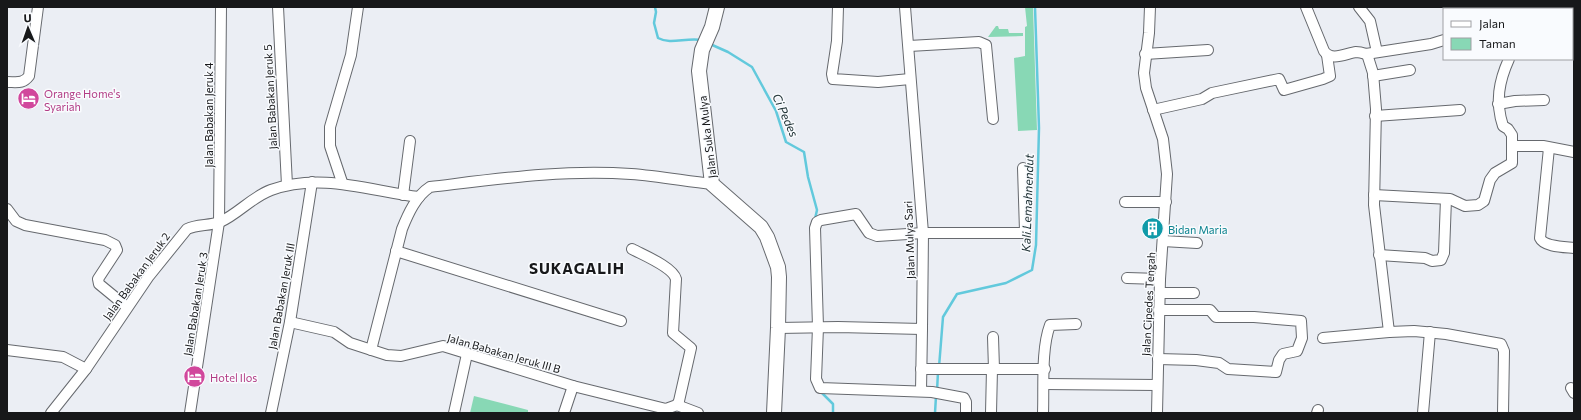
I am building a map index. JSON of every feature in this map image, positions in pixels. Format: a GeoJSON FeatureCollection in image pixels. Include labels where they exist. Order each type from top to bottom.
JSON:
{"type":"FeatureCollection","features":[{"type":"Feature","properties":{"kind":"street"},"geometry":{"type":"LineString","coordinates":[[7,82],[20,83],[29,76],[38,7]]}},
{"type":"Feature","properties":{"kind":"street","name":"Jalan Babakan Jeruk 4"},"geometry":{"type":"LineString","coordinates":[[219,222],[221,7]]}},
{"type":"Feature","properties":{"kind":"street","name":"Jalan Babakan Jeruk 5"},"geometry":{"type":"LineString","coordinates":[[278,7],[287,185]]}},
{"type":"Feature","properties":{"kind":"street"},"geometry":{"type":"LineString","coordinates":[[342,182],[330,146],[330,127],[351,55],[358,7]]}},
{"type":"Feature","properties":{"kind":"street","name":"Jalan Suka Mulya"},"geometry":{"type":"LineString","coordinates":[[717,7],[702,50],[699,70],[712,184],[754,219],[767,237],[778,267],[778,328],[774,413]]}},
{"type":"Feature","properties":{"kind":"street"},"geometry":{"type":"LineString","coordinates":[[838,7],[833,79],[878,82],[910,79]]}},
{"type":"Feature","properties":{"kind":"street","name":"Jalan Mulya Sari"},"geometry":{"type":"LineString","coordinates":[[905,7],[923,233],[922,329],[927,369],[921,391]]}},
{"type":"Feature","properties":{"kind":"street","name":"Jalan Cipedes Tengah"},"geometry":{"type":"LineString","coordinates":[[1150,7],[1149,33],[1145,54],[1144,74],[1146,88],[1163,139],[1166,153],[1166,202],[1160,279],[1157,413]]}},
{"type":"Feature","properties":{"kind":"street"},"geometry":{"type":"LineString","coordinates":[[1153,110],[1202,99],[1212,93],[1279,79],[1284,90],[1330,76],[1326,55],[1306,7]]}},
{"type":"Feature","properties":{"kind":"street"},"geometry":{"type":"LineString","coordinates":[[1359,7],[1370,21],[1375,116],[1374,195],[1379,255],[1389,332]]}},
{"type":"Feature","properties":{"kind":"street"},"geometry":{"type":"LineString","coordinates":[[1326,55],[1342,56],[1356,52],[1372,53],[1431,44],[1443,40]]}},
{"type":"Feature","properties":{"kind":"street"},"geometry":{"type":"LineString","coordinates":[[909,46],[979,42],[986,45],[993,119]]}},
{"type":"Feature","properties":{"kind":"street"},"geometry":{"type":"LineString","coordinates":[[1145,54],[1208,50]]}},
{"type":"Feature","properties":{"kind":"street"},"geometry":{"type":"LineString","coordinates":[[1374,195],[1446,199],[1472,206],[1484,201],[1490,180],[1495,173],[1512,163],[1512,135],[1508,129],[1503,126],[1498,104],[1498,94],[1510,60]]}},
{"type":"Feature","properties":{"kind":"street"},"geometry":{"type":"LineString","coordinates":[[1373,76],[1410,70]]}},
{"type":"Feature","properties":{"kind":"street"},"geometry":{"type":"LineString","coordinates":[[1498,104],[1515,101],[1544,100]]}},
{"type":"Feature","properties":{"kind":"street"},"geometry":{"type":"LineString","coordinates":[[1375,116],[1460,110]]}},
{"type":"Feature","properties":{"kind":"street"},"geometry":{"type":"LineString","coordinates":[[403,195],[410,142]]}},
{"type":"Feature","properties":{"kind":"street"},"geometry":{"type":"LineString","coordinates":[[1513,146],[1531,145],[1574,152]]}},
{"type":"Feature","properties":{"kind":"street"},"geometry":{"type":"LineString","coordinates":[[1549,148],[1540,238],[1541,241],[1548,244],[1574,248]]}},
{"type":"Feature","properties":{"kind":"street"},"geometry":{"type":"LineString","coordinates":[[966,413],[966,402],[964,398],[932,392],[820,388],[816,378],[818,327],[815,228],[817,222],[829,218],[856,214],[869,232],[877,236],[923,233],[1024,233],[1023,168]]}},
{"type":"Feature","properties":{"kind":"street"},"geometry":{"type":"LineString","coordinates":[[371,350],[396,251],[409,213],[419,198],[430,187],[532,175],[630,174],[712,184]]}},
{"type":"Feature","properties":{"kind":"street","name":"Jalan Babakan Jeruk 2"},"geometry":{"type":"LineString","coordinates":[[51,413],[86,369],[149,276],[187,229],[193,226],[219,222],[261,195],[287,185],[312,182],[342,182],[419,198]]}},
{"type":"Feature","properties":{"kind":"street","name":"Jalan Babakan Jeruk III"},"geometry":{"type":"LineString","coordinates":[[271,413],[290,322],[312,182]]}},
{"type":"Feature","properties":{"kind":"street"},"geometry":{"type":"LineString","coordinates":[[1379,255],[1425,258],[1432,261],[1441,260],[1444,253],[1446,199]]}},
{"type":"Feature","properties":{"kind":"street"},"geometry":{"type":"LineString","coordinates":[[1125,202],[1166,202]]}},
{"type":"Feature","properties":{"kind":"street"},"geometry":{"type":"LineString","coordinates":[[7,209],[16,220],[25,225],[105,240],[115,245],[116,250],[98,279],[99,284],[128,307]]}},
{"type":"Feature","properties":{"kind":"street","name":"Jalan Babakan Jeruk 3"},"geometry":{"type":"LineString","coordinates":[[190,413],[219,222]]}},
{"type":"Feature","properties":{"kind":"street"},"geometry":{"type":"LineString","coordinates":[[1163,241],[1197,243]]}},
{"type":"Feature","properties":{"kind":"street"},"geometry":{"type":"LineString","coordinates":[[632,250],[664,266],[675,276],[677,286],[673,333],[691,348],[677,405],[698,413]]}},
{"type":"Feature","properties":{"kind":"street"},"geometry":{"type":"LineString","coordinates":[[396,251],[621,322]]}},
{"type":"Feature","properties":{"kind":"street"},"geometry":{"type":"LineString","coordinates":[[1127,278],[1160,279]]}},
{"type":"Feature","properties":{"kind":"street"},"geometry":{"type":"LineString","coordinates":[[1160,293],[1194,293]]}},
{"type":"Feature","properties":{"kind":"street"},"geometry":{"type":"LineString","coordinates":[[1158,359],[1196,360],[1219,363],[1228,369],[1276,372],[1279,360],[1283,354],[1297,351],[1302,338],[1301,321],[1254,317],[1216,317],[1210,310],[1159,310]]}},
{"type":"Feature","properties":{"kind":"street","name":"Jalan Babakan Jeruk III B"},"geometry":{"type":"LineString","coordinates":[[290,322],[334,332],[350,343],[387,355],[400,356],[438,346],[573,386],[666,409],[677,405]]}},
{"type":"Feature","properties":{"kind":"street"},"geometry":{"type":"LineString","coordinates":[[1043,413],[1046,335],[1050,325],[1076,324]]}},
{"type":"Feature","properties":{"kind":"street"},"geometry":{"type":"LineString","coordinates":[[778,328],[818,327],[922,329]]}},
{"type":"Feature","properties":{"kind":"street"},"geometry":{"type":"LineString","coordinates":[[1323,338],[1389,332],[1430,332],[1501,344],[1504,351],[1503,413]]}},
{"type":"Feature","properties":{"kind":"street"},"geometry":{"type":"LineString","coordinates":[[1423,413],[1430,332]]}},
{"type":"Feature","properties":{"kind":"street"},"geometry":{"type":"LineString","coordinates":[[991,413],[993,337]]}},
{"type":"Feature","properties":{"kind":"street"},"geometry":{"type":"LineString","coordinates":[[7,350],[63,357],[86,369]]}},
{"type":"Feature","properties":{"kind":"street"},"geometry":{"type":"LineString","coordinates":[[454,413],[467,354]]}},
{"type":"Feature","properties":{"kind":"street"},"geometry":{"type":"LineString","coordinates":[[927,369],[1045,369]]}},
{"type":"Feature","properties":{"kind":"street"},"geometry":{"type":"LineString","coordinates":[[1044,384],[1157,385]]}},
{"type":"Feature","properties":{"kind":"street"},"geometry":{"type":"LineString","coordinates":[[564,413],[573,386]]}},
{"type":"Feature","properties":{"kind":"green space"},"geometry":{"type":"Polygon","coordinates":[[[1025,7],[1033,7],[1037,130],[1018,131],[1014,58],[1025,56],[1025,27],[1027,26],[1025,7]]]}},
{"type":"Feature","properties":{"kind":"green space"},"geometry":{"type":"Polygon","coordinates":[[[996,26],[998,26],[999,29],[1008,29],[1009,33],[1023,33],[1023,36],[988,37],[996,26]]]}},
{"type":"Feature","properties":{"kind":"green space"},"geometry":{"type":"Polygon","coordinates":[[[474,396],[528,410],[528,413],[470,413],[474,396]]]}},
{"type":"Feature","properties":{"kind":"waterway","name":"Ci Pedes"},"geometry":{"type":"LineString","coordinates":[[655,7],[656,12],[654,23],[658,38],[668,41],[690,39],[702,40]]}},
{"type":"Feature","properties":{"kind":"waterway","name":"Kali Lemahnendut"},"geometry":{"type":"LineString","coordinates":[[939,367],[943,317],[957,294],[1006,283],[1032,270],[1036,245],[1039,128],[1035,7]]}},
{"type":"Feature","properties":{"kind":"waterway","name":"Ci Pedes"},"geometry":{"type":"LineString","coordinates":[[710,44],[728,52],[752,67],[776,111],[786,142],[804,152],[808,177],[817,210],[815,219]]}},
{"type":"Feature","properties":{"kind":"waterway","name":"Kali Lemahnendut"},"geometry":{"type":"LineString","coordinates":[[937,391],[938,372]]}},
{"type":"Feature","properties":{"kind":"waterway","name":"Ci Pedes"},"geometry":{"type":"LineString","coordinates":[[820,391],[833,404],[833,413]]}},
{"type":"Feature","properties":{"kind":"waterway","name":"Kali Lemahnendut"},"geometry":{"type":"LineString","coordinates":[[935,413],[936,396]]}},
{"type":"Feature","properties":{"kind":"place","name":"Orange Home's Syariah"},"geometry":{"type":"Point","coordinates":[28,99]}},
{"type":"Feature","properties":{"kind":"place","name":"Bidan Maria"},"geometry":{"type":"Point","coordinates":[1153,229]}},
{"type":"Feature","properties":{"kind":"place","name":"Hotel Ilos"},"geometry":{"type":"Point","coordinates":[195,377]}},
{"type":"Feature","properties":{"kind":"district","name":"SUKAGALIH"},"geometry":{"type":"Point","coordinates":[577,268]}}]}
